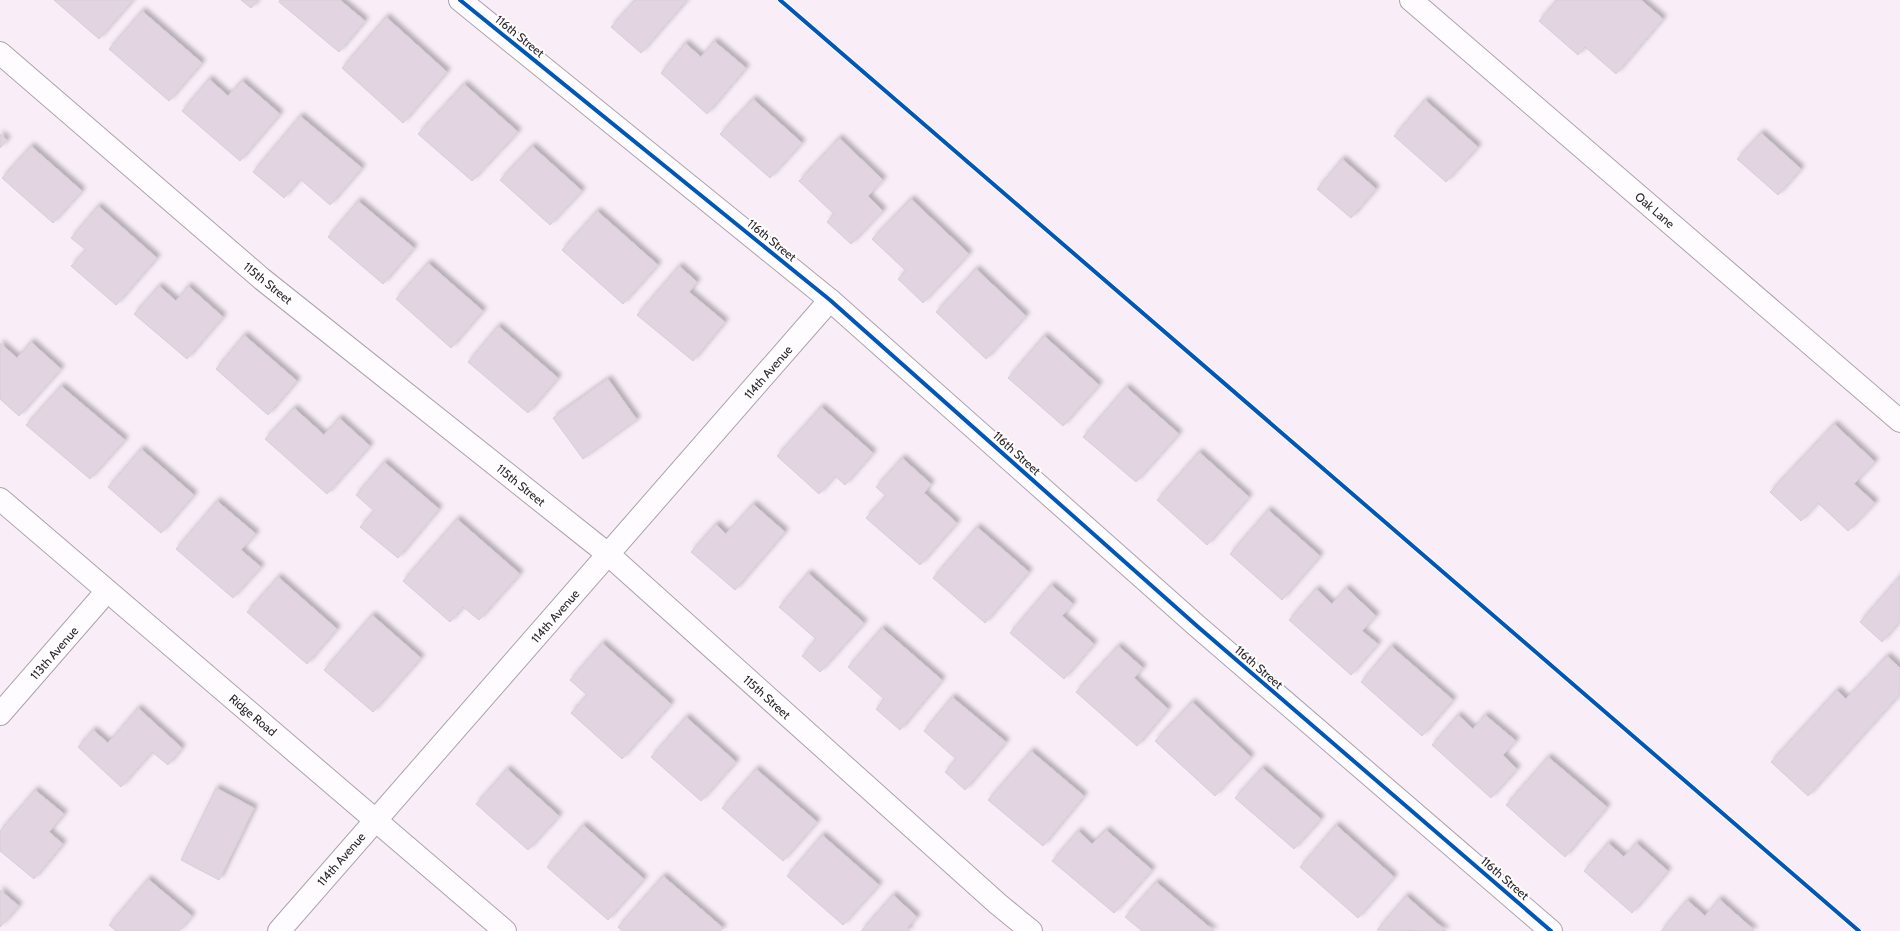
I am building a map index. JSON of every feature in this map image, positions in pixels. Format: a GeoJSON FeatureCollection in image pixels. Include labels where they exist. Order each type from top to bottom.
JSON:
{"type":"FeatureCollection","features":[{"type":"Feature","properties":{"kind":"street","name":"116th Street"},"geometry":{"type":"LineString","coordinates":[[460,0],[830,300],[1197,626],[1551,931]]}},
{"type":"Feature","properties":{"kind":"street","name":"Oak Lane"},"geometry":{"type":"LineString","coordinates":[[1411,0],[1900,421]]}},
{"type":"Feature","properties":{"kind":"street","name":"115th Street"},"geometry":{"type":"LineString","coordinates":[[0,53],[262,279],[608,555],[998,904],[1031,931]]}},
{"type":"Feature","properties":{"kind":"street","name":"114th Avenue"},"geometry":{"type":"LineString","coordinates":[[279,931],[830,300]]}},
{"type":"Feature","properties":{"kind":"street","name":"Ridge Road"},"geometry":{"type":"LineString","coordinates":[[0,500],[376,819],[505,931]]}},
{"type":"Feature","properties":{"kind":"street","name":"113th Avenue"},"geometry":{"type":"LineString","coordinates":[[0,714],[107,591]]}},
{"type":"Feature","properties":{"kind":"building"},"geometry":{"type":"Polygon","coordinates":[[[54,0],[133,0],[99,39],[54,0]]]}},
{"type":"Feature","properties":{"kind":"building"},"geometry":{"type":"Polygon","coordinates":[[[241,0],[258,0],[251,8],[241,0]]]}},
{"type":"Feature","properties":{"kind":"building"},"geometry":{"type":"Polygon","coordinates":[[[280,0],[340,0],[365,21],[339,52],[279,2],[280,0]]]}},
{"type":"Feature","properties":{"kind":"building"},"geometry":{"type":"Polygon","coordinates":[[[635,0],[687,0],[641,53],[611,27],[635,0]]]}},
{"type":"Feature","properties":{"kind":"building"},"geometry":{"type":"Polygon","coordinates":[[[1557,0],[1641,0],[1663,19],[1616,74],[1585,47],[1578,55],[1539,21],[1557,0]]]}},
{"type":"Feature","properties":{"kind":"building"},"geometry":{"type":"Polygon","coordinates":[[[142,11],[202,63],[169,101],[109,49],[142,11]]]}},
{"type":"Feature","properties":{"kind":"building"},"geometry":{"type":"Polygon","coordinates":[[[386,17],[447,72],[403,123],[342,68],[386,17]]]}},
{"type":"Feature","properties":{"kind":"building"},"geometry":{"type":"Polygon","coordinates":[[[714,41],[746,68],[707,114],[661,73],[685,43],[701,57],[714,41]]]}},
{"type":"Feature","properties":{"kind":"building"},"geometry":{"type":"Polygon","coordinates":[[[209,79],[228,96],[242,81],[280,114],[240,161],[182,111],[209,79]]]}},
{"type":"Feature","properties":{"kind":"building"},"geometry":{"type":"Polygon","coordinates":[[[464,84],[518,132],[472,181],[418,134],[464,84]]]}},
{"type":"Feature","properties":{"kind":"building"},"geometry":{"type":"Polygon","coordinates":[[[753,99],[802,143],[770,178],[720,134],[753,99]]]}},
{"type":"Feature","properties":{"kind":"building"},"geometry":{"type":"Polygon","coordinates":[[[1425,100],[1478,147],[1446,182],[1394,136],[1425,100]]]}},
{"type":"Feature","properties":{"kind":"building"},"geometry":{"type":"Polygon","coordinates":[[[300,116],[362,168],[330,205],[300,179],[284,198],[253,172],[300,116]]]}},
{"type":"Feature","properties":{"kind":"building"},"geometry":{"type":"Polygon","coordinates":[[[1761,133],[1801,169],[1778,195],[1737,159],[1761,133]]]}},
{"type":"Feature","properties":{"kind":"building"},"geometry":{"type":"Polygon","coordinates":[[[0,134],[7,140],[0,148],[0,134]]]}},
{"type":"Feature","properties":{"kind":"building"},"geometry":{"type":"Polygon","coordinates":[[[839,138],[883,180],[868,196],[883,211],[851,244],[827,222],[834,214],[799,181],[839,138]]]}},
{"type":"Feature","properties":{"kind":"building"},"geometry":{"type":"Polygon","coordinates":[[[31,146],[82,191],[53,223],[2,178],[31,146]]]}},
{"type":"Feature","properties":{"kind":"building"},"geometry":{"type":"Polygon","coordinates":[[[532,146],[582,191],[550,225],[500,180],[532,146]]]}},
{"type":"Feature","properties":{"kind":"building"},"geometry":{"type":"Polygon","coordinates":[[[1342,159],[1376,189],[1351,218],[1317,189],[1342,159]]]}},
{"type":"Feature","properties":{"kind":"building"},"geometry":{"type":"Polygon","coordinates":[[[911,199],[969,254],[923,303],[898,279],[906,271],[872,239],[911,199]]]}},
{"type":"Feature","properties":{"kind":"building"},"geometry":{"type":"Polygon","coordinates":[[[358,201],[414,248],[383,284],[328,237],[358,201]]]}},
{"type":"Feature","properties":{"kind":"building"},"geometry":{"type":"Polygon","coordinates":[[[98,206],[157,258],[116,305],[71,266],[86,250],[71,238],[98,206]]]}},
{"type":"Feature","properties":{"kind":"building"},"geometry":{"type":"Polygon","coordinates":[[[597,211],[658,265],[623,304],[562,250],[597,211]]]}},
{"type":"Feature","properties":{"kind":"building"},"geometry":{"type":"Polygon","coordinates":[[[428,263],[483,311],[451,348],[396,299],[428,263]]]}},
{"type":"Feature","properties":{"kind":"building"},"geometry":{"type":"Polygon","coordinates":[[[679,266],[697,282],[689,292],[725,322],[693,361],[637,315],[679,266]]]}},
{"type":"Feature","properties":{"kind":"building"},"geometry":{"type":"Polygon","coordinates":[[[976,269],[1026,316],[986,359],[936,312],[976,269]]]}},
{"type":"Feature","properties":{"kind":"building"},"geometry":{"type":"Polygon","coordinates":[[[159,286],[176,301],[188,286],[223,317],[187,359],[134,314],[159,286]]]}},
{"type":"Feature","properties":{"kind":"building"},"geometry":{"type":"Polygon","coordinates":[[[498,326],[558,378],[528,413],[468,362],[498,326]]]}},
{"type":"Feature","properties":{"kind":"building"},"geometry":{"type":"Polygon","coordinates":[[[244,335],[297,381],[268,415],[216,369],[244,335]]]}},
{"type":"Feature","properties":{"kind":"building"},"geometry":{"type":"Polygon","coordinates":[[[1044,336],[1099,385],[1063,426],[1008,378],[1044,336]]]}},
{"type":"Feature","properties":{"kind":"building"},"geometry":{"type":"Polygon","coordinates":[[[31,342],[61,369],[19,416],[0,399],[0,343],[17,358],[31,342]]]}},
{"type":"Feature","properties":{"kind":"building"},"geometry":{"type":"Polygon","coordinates":[[[608,379],[637,420],[583,459],[553,418],[608,379]]]}},
{"type":"Feature","properties":{"kind":"building"},"geometry":{"type":"Polygon","coordinates":[[[61,386],[125,440],[90,479],[26,425],[61,386]]]}},
{"type":"Feature","properties":{"kind":"building"},"geometry":{"type":"Polygon","coordinates":[[[1126,387],[1179,434],[1136,482],[1083,437],[1126,387]]]}},
{"type":"Feature","properties":{"kind":"building"},"geometry":{"type":"Polygon","coordinates":[[[821,407],[873,453],[845,485],[835,476],[819,494],[777,456],[821,407]]]}},
{"type":"Feature","properties":{"kind":"building"},"geometry":{"type":"Polygon","coordinates":[[[294,408],[324,435],[339,418],[370,446],[327,494],[265,439],[294,408]]]}},
{"type":"Feature","properties":{"kind":"building"},"geometry":{"type":"Polygon","coordinates":[[[1834,424],[1875,462],[1854,484],[1875,503],[1848,531],[1818,503],[1801,521],[1770,492],[1834,424]]]}},
{"type":"Feature","properties":{"kind":"building"},"geometry":{"type":"Polygon","coordinates":[[[141,449],[194,495],[161,533],[108,487],[141,449]]]}},
{"type":"Feature","properties":{"kind":"building"},"geometry":{"type":"Polygon","coordinates":[[[1199,452],[1249,497],[1207,545],[1157,500],[1199,452]]]}},
{"type":"Feature","properties":{"kind":"building"},"geometry":{"type":"Polygon","coordinates":[[[902,458],[931,484],[924,493],[957,523],[920,565],[866,518],[886,496],[876,487],[902,458]]]}},
{"type":"Feature","properties":{"kind":"building"},"geometry":{"type":"Polygon","coordinates":[[[384,462],[439,509],[398,558],[360,527],[374,511],[356,495],[384,462]]]}},
{"type":"Feature","properties":{"kind":"building"},"geometry":{"type":"Polygon","coordinates":[[[217,501],[256,534],[241,550],[261,567],[233,598],[176,549],[217,501]]]}},
{"type":"Feature","properties":{"kind":"building"},"geometry":{"type":"Polygon","coordinates":[[[753,504],[785,532],[735,590],[691,552],[716,524],[726,534],[753,504]]]}},
{"type":"Feature","properties":{"kind":"building"},"geometry":{"type":"Polygon","coordinates":[[[1268,510],[1320,556],[1282,600],[1230,554],[1268,510]]]}},
{"type":"Feature","properties":{"kind":"building"},"geometry":{"type":"Polygon","coordinates":[[[457,519],[520,574],[479,620],[463,607],[450,622],[403,581],[457,519]]]}},
{"type":"Feature","properties":{"kind":"building"},"geometry":{"type":"Polygon","coordinates":[[[977,527],[1029,572],[985,623],[933,578],[977,527]]]}},
{"type":"Feature","properties":{"kind":"building"},"geometry":{"type":"Polygon","coordinates":[[[808,573],[864,623],[820,672],[802,656],[816,639],[779,607],[808,573]]]}},
{"type":"Feature","properties":{"kind":"building"},"geometry":{"type":"Polygon","coordinates":[[[1900,576],[1900,621],[1882,642],[1860,622],[1900,576]]]}},
{"type":"Feature","properties":{"kind":"building"},"geometry":{"type":"Polygon","coordinates":[[[278,577],[337,629],[307,664],[247,612],[278,577]]]}},
{"type":"Feature","properties":{"kind":"building"},"geometry":{"type":"Polygon","coordinates":[[[1051,585],[1073,604],[1062,616],[1094,644],[1064,679],[1010,633],[1051,585]]]}},
{"type":"Feature","properties":{"kind":"building"},"geometry":{"type":"Polygon","coordinates":[[[1346,588],[1376,616],[1362,631],[1378,644],[1351,675],[1289,620],[1316,589],[1332,604],[1346,588]]]}},
{"type":"Feature","properties":{"kind":"building"},"geometry":{"type":"Polygon","coordinates":[[[372,615],[421,658],[373,712],[324,670],[372,615]]]}},
{"type":"Feature","properties":{"kind":"building"},"geometry":{"type":"Polygon","coordinates":[[[882,628],[942,680],[900,730],[876,709],[884,699],[848,667],[882,628]]]}},
{"type":"Feature","properties":{"kind":"building"},"geometry":{"type":"Polygon","coordinates":[[[602,643],[671,704],[622,759],[571,713],[587,695],[570,680],[602,643]]]}},
{"type":"Feature","properties":{"kind":"building"},"geometry":{"type":"Polygon","coordinates":[[[1118,646],[1143,668],[1134,678],[1168,709],[1137,746],[1076,692],[1118,646]]]}},
{"type":"Feature","properties":{"kind":"building"},"geometry":{"type":"Polygon","coordinates":[[[1391,646],[1453,700],[1422,736],[1361,682],[1391,646]]]}},
{"type":"Feature","properties":{"kind":"building"},"geometry":{"type":"Polygon","coordinates":[[[1887,656],[1900,668],[1900,694],[1808,796],[1771,762],[1837,690],[1846,699],[1887,656]]]}},
{"type":"Feature","properties":{"kind":"building"},"geometry":{"type":"Polygon","coordinates":[[[952,697],[1006,742],[965,790],[945,772],[956,759],[924,731],[952,697]]]}},
{"type":"Feature","properties":{"kind":"building"},"geometry":{"type":"Polygon","coordinates":[[[1192,702],[1251,757],[1215,796],[1155,741],[1192,702]]]}},
{"type":"Feature","properties":{"kind":"building"},"geometry":{"type":"Polygon","coordinates":[[[138,708],[182,748],[168,765],[152,752],[121,787],[78,747],[93,730],[108,743],[138,708]]]}},
{"type":"Feature","properties":{"kind":"building"},"geometry":{"type":"Polygon","coordinates":[[[1458,715],[1473,729],[1485,715],[1516,741],[1503,755],[1517,769],[1491,798],[1432,745],[1458,715]]]}},
{"type":"Feature","properties":{"kind":"building"},"geometry":{"type":"Polygon","coordinates":[[[686,717],[736,762],[701,801],[651,757],[686,717]]]}},
{"type":"Feature","properties":{"kind":"building"},"geometry":{"type":"Polygon","coordinates":[[[1031,751],[1084,796],[1043,846],[988,800],[1031,751]]]}},
{"type":"Feature","properties":{"kind":"building"},"geometry":{"type":"Polygon","coordinates":[[[1548,757],[1607,807],[1565,857],[1506,805],[1548,757]]]}},
{"type":"Feature","properties":{"kind":"building"},"geometry":{"type":"Polygon","coordinates":[[[1262,768],[1321,819],[1294,849],[1235,798],[1262,768]]]}},
{"type":"Feature","properties":{"kind":"building"},"geometry":{"type":"Polygon","coordinates":[[[507,769],[559,816],[528,850],[476,804],[507,769]]]}},
{"type":"Feature","properties":{"kind":"building"},"geometry":{"type":"Polygon","coordinates":[[[756,769],[817,822],[783,861],[722,808],[756,769]]]}},
{"type":"Feature","properties":{"kind":"building"},"geometry":{"type":"Polygon","coordinates":[[[216,788],[254,808],[219,880],[181,860],[216,788]]]}},
{"type":"Feature","properties":{"kind":"building"},"geometry":{"type":"Polygon","coordinates":[[[35,790],[64,814],[49,832],[63,844],[34,879],[0,851],[0,831],[35,790]]]}},
{"type":"Feature","properties":{"kind":"building"},"geometry":{"type":"Polygon","coordinates":[[[583,825],[644,879],[608,920],[547,867],[583,825]]]}},
{"type":"Feature","properties":{"kind":"building"},"geometry":{"type":"Polygon","coordinates":[[[1336,825],[1394,877],[1358,918],[1300,867],[1336,825]]]}},
{"type":"Feature","properties":{"kind":"building"},"geometry":{"type":"Polygon","coordinates":[[[1106,830],[1152,870],[1114,913],[1052,861],[1078,831],[1092,844],[1106,830]]]}},
{"type":"Feature","properties":{"kind":"building"},"geometry":{"type":"Polygon","coordinates":[[[822,835],[879,885],[843,925],[787,876],[822,835]]]}},
{"type":"Feature","properties":{"kind":"building"},"geometry":{"type":"Polygon","coordinates":[[[1608,843],[1624,857],[1636,843],[1668,871],[1632,913],[1584,871],[1608,843]]]}},
{"type":"Feature","properties":{"kind":"building"},"geometry":{"type":"Polygon","coordinates":[[[663,876],[723,928],[720,931],[622,931],[618,927],[663,876]]]}},
{"type":"Feature","properties":{"kind":"building"},"geometry":{"type":"Polygon","coordinates":[[[148,879],[192,916],[179,931],[116,931],[109,925],[148,879]]]}},
{"type":"Feature","properties":{"kind":"building"},"geometry":{"type":"Polygon","coordinates":[[[1156,882],[1214,931],[1142,931],[1125,917],[1156,882]]]}},
{"type":"Feature","properties":{"kind":"building"},"geometry":{"type":"Polygon","coordinates":[[[0,890],[19,906],[0,927],[0,890]]]}},
{"type":"Feature","properties":{"kind":"building"},"geometry":{"type":"Polygon","coordinates":[[[893,895],[917,917],[907,928],[910,931],[861,931],[893,895]]]}},
{"type":"Feature","properties":{"kind":"building"},"geometry":{"type":"Polygon","coordinates":[[[1406,896],[1446,931],[1377,930],[1406,896]]]}},
{"type":"Feature","properties":{"kind":"building"},"geometry":{"type":"Polygon","coordinates":[[[1719,899],[1754,930],[1661,931],[1687,900],[1705,916],[1719,899]]]}},
{"type":"Feature","properties":{"kind":"cycle path"},"geometry":{"type":"LineString","coordinates":[[460,0],[830,300],[1197,626],[1551,931]]}},
{"type":"Feature","properties":{"kind":"cycle path"},"geometry":{"type":"LineString","coordinates":[[780,0],[1859,931]]}}]}
